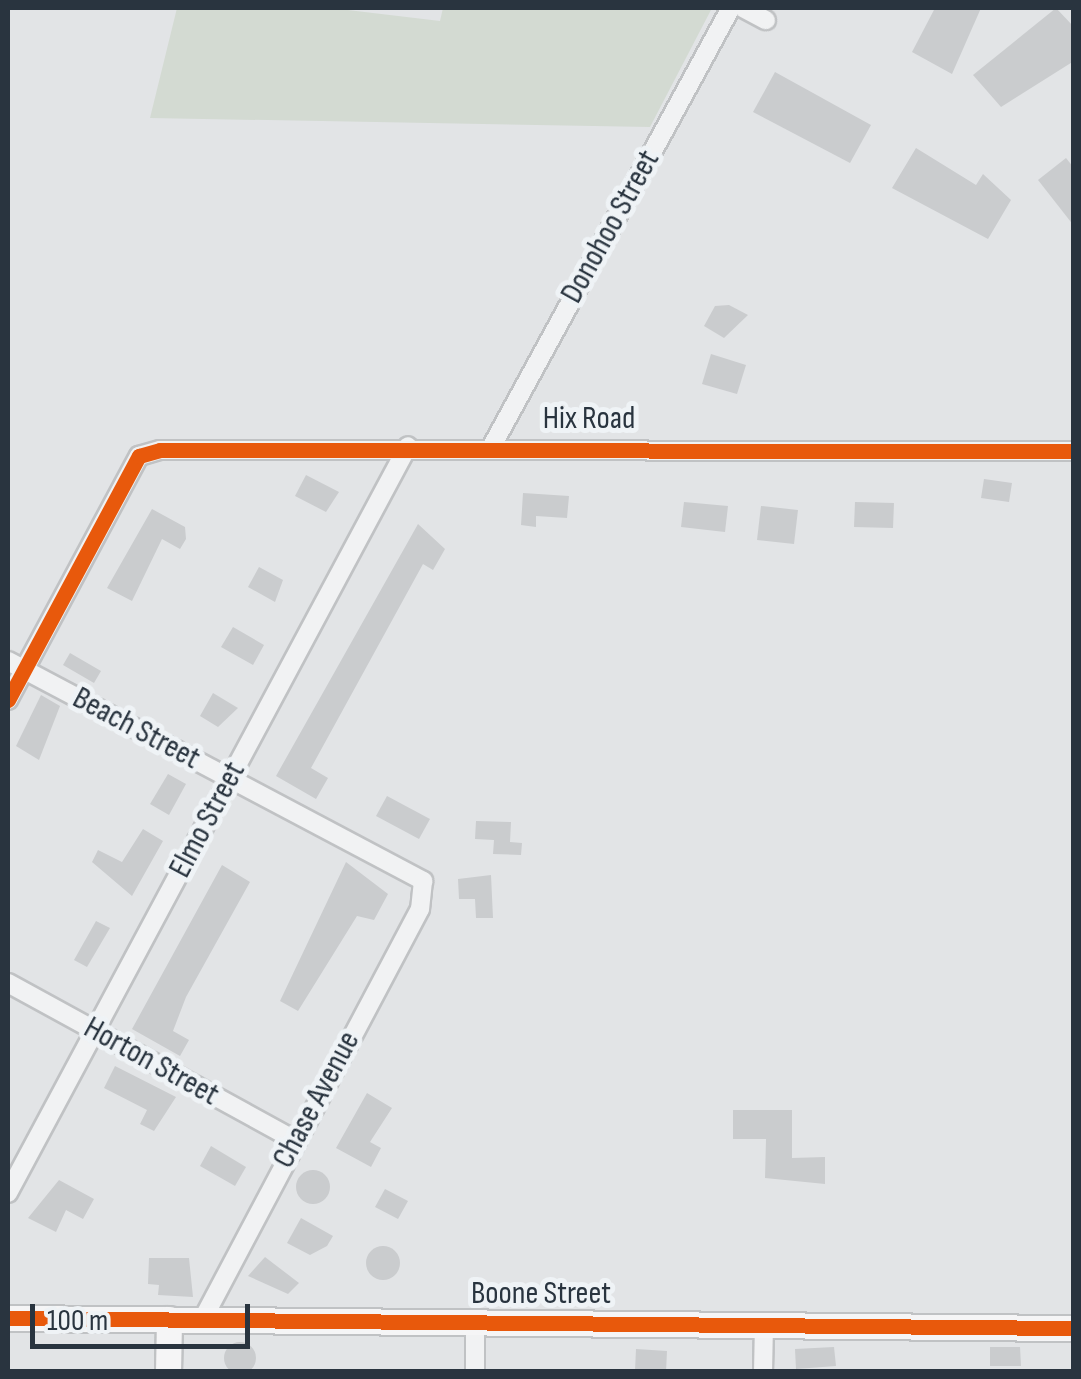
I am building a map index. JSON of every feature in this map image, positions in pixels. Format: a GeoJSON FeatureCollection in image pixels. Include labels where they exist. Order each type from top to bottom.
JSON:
{"type":"FeatureCollection","features":[{"type":"Feature","properties":{"kind":"street","name":"Donohoo Street"},"geometry":{"type":"LineString","coordinates":[[492,446],[730,8]]}},
{"type":"Feature","properties":{"kind":"street"},"geometry":{"type":"LineString","coordinates":[[742,8],[766,20]]}},
{"type":"Feature","properties":{"kind":"street","name":"Elmo Street"},"geometry":{"type":"LineString","coordinates":[[8,1194],[408,446]]}},
{"type":"Feature","properties":{"kind":"street","name":"Hix Road"},"geometry":{"type":"LineString","coordinates":[[8,700],[15,666],[138,456],[160,450],[492,446],[1074,450]]}},
{"type":"Feature","properties":{"kind":"street","name":"Beach Street"},"geometry":{"type":"LineString","coordinates":[[15,666],[423,881]]}},
{"type":"Feature","properties":{"kind":"street","name":"Chase Avenue"},"geometry":{"type":"LineString","coordinates":[[203,1319],[420,909],[423,881]]}},
{"type":"Feature","properties":{"kind":"street","name":"Horton Street"},"geometry":{"type":"LineString","coordinates":[[8,983],[295,1140]]}},
{"type":"Feature","properties":{"kind":"street","name":"Boone Street"},"geometry":{"type":"LineString","coordinates":[[8,1318],[1074,1328]]}},
{"type":"Feature","properties":{"kind":"street"},"geometry":{"type":"LineString","coordinates":[[168,1372],[169,1319]]}},
{"type":"Feature","properties":{"kind":"street"},"geometry":{"type":"LineString","coordinates":[[474,1372],[475,1321]]}},
{"type":"Feature","properties":{"kind":"street"},"geometry":{"type":"LineString","coordinates":[[764,1324],[764,1372]]}},
{"type":"Feature","properties":{"kind":"shaded area"},"geometry":{"type":"Polygon","coordinates":[[[177,8],[331,8],[440,21],[443,8],[712,8],[650,127],[150,118],[177,8]]]}},
{"type":"Feature","properties":{"kind":"building"},"geometry":{"type":"Polygon","coordinates":[[[935,8],[981,8],[952,74],[912,52],[935,8]]]}},
{"type":"Feature","properties":{"kind":"building"},"geometry":{"type":"Polygon","coordinates":[[[1056,8],[1074,27],[1074,61],[1001,107],[973,75],[1056,8]]]}},
{"type":"Feature","properties":{"kind":"building"},"geometry":{"type":"Polygon","coordinates":[[[775,72],[871,125],[850,163],[753,112],[775,72]]]}},
{"type":"Feature","properties":{"kind":"building"},"geometry":{"type":"Polygon","coordinates":[[[916,148],[976,185],[983,174],[1011,200],[988,239],[892,188],[916,148]]]}},
{"type":"Feature","properties":{"kind":"building"},"geometry":{"type":"Polygon","coordinates":[[[1066,158],[1074,168],[1074,226],[1038,180],[1066,158]]]}},
{"type":"Feature","properties":{"kind":"building"},"geometry":{"type":"Polygon","coordinates":[[[729,305],[748,315],[724,338],[704,326],[715,306],[729,305]]]}},
{"type":"Feature","properties":{"kind":"building"},"geometry":{"type":"Polygon","coordinates":[[[711,354],[746,365],[737,394],[702,384],[711,354]]]}},
{"type":"Feature","properties":{"kind":"building"},"geometry":{"type":"Polygon","coordinates":[[[306,475],[339,492],[326,512],[295,496],[306,475]]]}},
{"type":"Feature","properties":{"kind":"building"},"geometry":{"type":"Polygon","coordinates":[[[984,479],[1012,483],[1009,502],[981,498],[984,479]]]}},
{"type":"Feature","properties":{"kind":"building"},"geometry":{"type":"Polygon","coordinates":[[[523,493],[569,496],[567,518],[536,516],[536,527],[521,525],[523,493]]]}},
{"type":"Feature","properties":{"kind":"building"},"geometry":{"type":"Polygon","coordinates":[[[684,502],[728,506],[725,532],[681,527],[684,502]]]}},
{"type":"Feature","properties":{"kind":"building"},"geometry":{"type":"Polygon","coordinates":[[[855,502],[894,503],[893,528],[854,527],[855,502]]]}},
{"type":"Feature","properties":{"kind":"building"},"geometry":{"type":"Polygon","coordinates":[[[761,506],[798,510],[794,544],[757,540],[761,506]]]}},
{"type":"Feature","properties":{"kind":"building"},"geometry":{"type":"Polygon","coordinates":[[[152,509],[185,527],[186,539],[180,549],[162,539],[132,601],[107,588],[152,509]]]}},
{"type":"Feature","properties":{"kind":"building"},"geometry":{"type":"Polygon","coordinates":[[[418,524],[445,549],[433,570],[423,564],[311,768],[328,778],[316,799],[276,776],[418,524]]]}},
{"type":"Feature","properties":{"kind":"building"},"geometry":{"type":"Polygon","coordinates":[[[259,567],[283,580],[275,602],[248,587],[259,567]]]}},
{"type":"Feature","properties":{"kind":"building"},"geometry":{"type":"Polygon","coordinates":[[[233,627],[264,645],[253,665],[221,647],[233,627]]]}},
{"type":"Feature","properties":{"kind":"building"},"geometry":{"type":"Polygon","coordinates":[[[70,653],[101,671],[94,683],[63,665],[70,653]]]}},
{"type":"Feature","properties":{"kind":"building"},"geometry":{"type":"Polygon","coordinates":[[[213,693],[238,708],[218,727],[200,716],[213,693]]]}},
{"type":"Feature","properties":{"kind":"building"},"geometry":{"type":"Polygon","coordinates":[[[41,695],[60,706],[39,760],[16,746],[41,695]]]}},
{"type":"Feature","properties":{"kind":"building"},"geometry":{"type":"Polygon","coordinates":[[[168,774],[186,784],[169,815],[150,804],[168,774]]]}},
{"type":"Feature","properties":{"kind":"building"},"geometry":{"type":"Polygon","coordinates":[[[387,796],[430,819],[419,839],[376,816],[387,796]]]}},
{"type":"Feature","properties":{"kind":"building"},"geometry":{"type":"Polygon","coordinates":[[[476,821],[511,822],[510,842],[522,843],[521,855],[493,854],[494,840],[475,839],[476,821]]]}},
{"type":"Feature","properties":{"kind":"building"},"geometry":{"type":"Polygon","coordinates":[[[143,829],[163,841],[132,896],[92,862],[98,850],[122,862],[143,829]]]}},
{"type":"Feature","properties":{"kind":"building"},"geometry":{"type":"Polygon","coordinates":[[[346,862],[388,894],[374,920],[357,916],[298,1011],[280,1001],[346,862]]]}},
{"type":"Feature","properties":{"kind":"building"},"geometry":{"type":"Polygon","coordinates":[[[222,865],[250,882],[186,997],[173,1031],[189,1040],[180,1056],[132,1029],[222,865]]]}},
{"type":"Feature","properties":{"kind":"building"},"geometry":{"type":"Polygon","coordinates":[[[491,875],[493,918],[476,918],[475,899],[459,899],[458,879],[491,875]]]}},
{"type":"Feature","properties":{"kind":"building"},"geometry":{"type":"Polygon","coordinates":[[[96,921],[110,928],[87,967],[74,960],[96,921]]]}},
{"type":"Feature","properties":{"kind":"building"},"geometry":{"type":"Polygon","coordinates":[[[115,1066],[176,1097],[154,1131],[140,1124],[147,1110],[104,1088],[115,1066]]]}},
{"type":"Feature","properties":{"kind":"building"},"geometry":{"type":"Polygon","coordinates":[[[367,1093],[392,1108],[370,1142],[381,1148],[371,1167],[336,1148],[367,1093]]]}},
{"type":"Feature","properties":{"kind":"building"},"geometry":{"type":"Polygon","coordinates":[[[733,1110],[792,1110],[792,1158],[825,1157],[825,1184],[765,1178],[766,1139],[733,1139],[733,1110]]]}},
{"type":"Feature","properties":{"kind":"building"},"geometry":{"type":"Polygon","coordinates":[[[211,1146],[246,1167],[235,1186],[200,1166],[211,1146]]]}},
{"type":"Feature","properties":{"kind":"building"},"geometry":{"type":"Polygon","coordinates":[[[313,1170],[325,1175],[330,1187],[325,1199],[313,1204],[301,1199],[296,1187],[301,1175],[313,1170]]]}},
{"type":"Feature","properties":{"kind":"building"},"geometry":{"type":"Polygon","coordinates":[[[59,1180],[94,1199],[83,1219],[66,1210],[56,1232],[28,1218],[59,1180]]]}},
{"type":"Feature","properties":{"kind":"building"},"geometry":{"type":"Polygon","coordinates":[[[385,1189],[408,1201],[398,1219],[375,1207],[385,1189]]]}},
{"type":"Feature","properties":{"kind":"building"},"geometry":{"type":"Polygon","coordinates":[[[301,1218],[333,1236],[327,1246],[310,1255],[287,1243],[301,1218]]]}},
{"type":"Feature","properties":{"kind":"building"},"geometry":{"type":"Polygon","coordinates":[[[383,1246],[395,1251],[400,1263],[395,1275],[383,1280],[371,1275],[366,1263],[371,1251],[383,1246]]]}},
{"type":"Feature","properties":{"kind":"building"},"geometry":{"type":"Polygon","coordinates":[[[265,1257],[299,1283],[288,1294],[248,1276],[265,1257]]]}},
{"type":"Feature","properties":{"kind":"building"},"geometry":{"type":"Polygon","coordinates":[[[149,1258],[189,1258],[193,1297],[158,1295],[159,1285],[148,1284],[149,1258]]]}},
{"type":"Feature","properties":{"kind":"building"},"geometry":{"type":"Polygon","coordinates":[[[240,1342],[252,1346],[256,1358],[252,1370],[240,1374],[228,1370],[224,1358],[228,1346],[240,1342]]]}},
{"type":"Feature","properties":{"kind":"building"},"geometry":{"type":"Polygon","coordinates":[[[834,1347],[836,1366],[796,1369],[795,1349],[834,1347]]]}},
{"type":"Feature","properties":{"kind":"building"},"geometry":{"type":"Polygon","coordinates":[[[990,1347],[1020,1347],[1021,1366],[990,1366],[990,1347]]]}},
{"type":"Feature","properties":{"kind":"building"},"geometry":{"type":"Polygon","coordinates":[[[636,1349],[667,1351],[666,1372],[635,1371],[636,1349]]]}},
{"type":"Feature","properties":{"kind":"cycle path"},"geometry":{"type":"LineString","coordinates":[[8,700],[139,456],[160,450],[1074,451]]}},
{"type":"Feature","properties":{"kind":"cycle path"},"geometry":{"type":"LineString","coordinates":[[8,1318],[1074,1328]]}}]}
